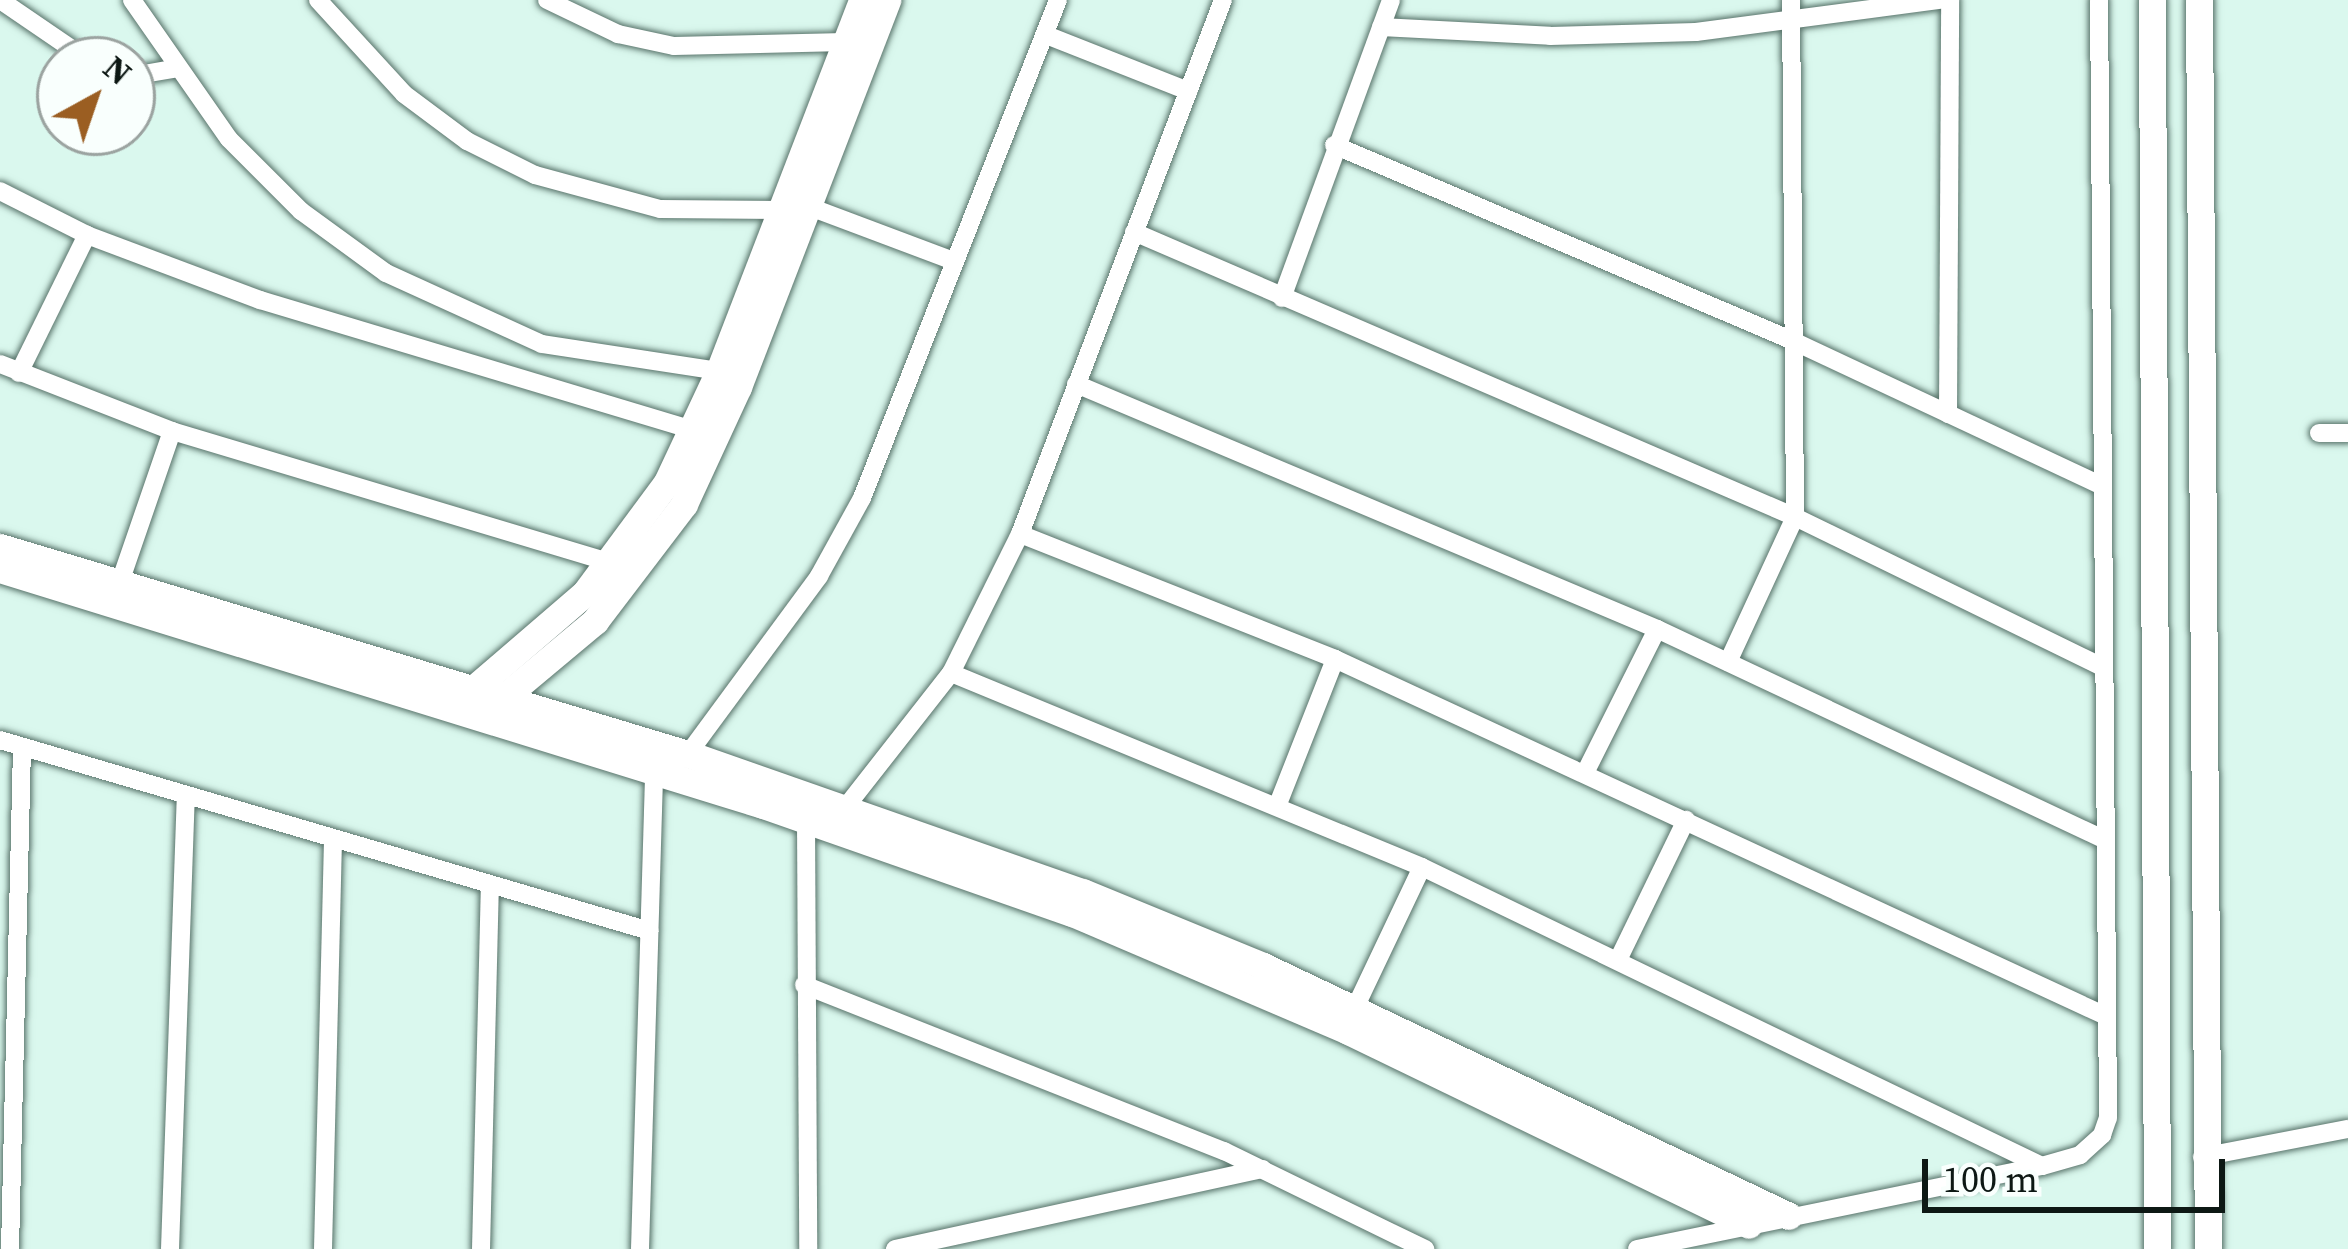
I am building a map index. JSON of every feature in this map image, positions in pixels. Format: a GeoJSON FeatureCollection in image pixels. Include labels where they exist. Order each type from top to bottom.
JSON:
{"type":"FeatureCollection","features":[{"type":"Feature","properties":{"kind":"street"},"geometry":{"type":"LineString","coordinates":[[0,0],[53,36]]}},
{"type":"Feature","properties":{"kind":"street"},"geometry":{"type":"LineString","coordinates":[[132,0],[173,69],[301,211],[386,273],[542,344],[719,371]]}},
{"type":"Feature","properties":{"kind":"street"},"geometry":{"type":"LineString","coordinates":[[318,0],[404,94],[466,141],[536,176],[660,209],[780,211]]}},
{"type":"Feature","properties":{"kind":"street"},"geometry":{"type":"LineString","coordinates":[[547,0],[618,34],[674,46],[844,42]]}},
{"type":"Feature","properties":{"kind":"street"},"geometry":{"type":"LineString","coordinates":[[449,710],[611,563],[694,430],[862,0]]}},
{"type":"Feature","properties":{"kind":"street"},"geometry":{"type":"LineString","coordinates":[[490,709],[595,621],[684,503],[810,207],[887,0]]}},
{"type":"Feature","properties":{"kind":"street"},"geometry":{"type":"LineString","coordinates":[[688,754],[820,577],[862,498],[1058,0]]}},
{"type":"Feature","properties":{"kind":"street"},"geometry":{"type":"LineString","coordinates":[[845,808],[951,674],[1020,534],[1223,0]]}},
{"type":"Feature","properties":{"kind":"street"},"geometry":{"type":"LineString","coordinates":[[1282,298],[1334,145],[1391,0]]}},
{"type":"Feature","properties":{"kind":"street"},"geometry":{"type":"LineString","coordinates":[[1728,662],[1795,517],[1791,0]]}},
{"type":"Feature","properties":{"kind":"street"},"geometry":{"type":"LineString","coordinates":[[1381,27],[1550,36],[1790,24],[1940,0]]}},
{"type":"Feature","properties":{"kind":"street"},"geometry":{"type":"LineString","coordinates":[[1948,414],[1950,0]]}},
{"type":"Feature","properties":{"kind":"street"},"geometry":{"type":"LineString","coordinates":[[1636,1249],[2042,1166],[2080,1155],[2102,1135],[2106,1016],[2099,0]]}},
{"type":"Feature","properties":{"kind":"street"},"geometry":{"type":"LineString","coordinates":[[2152,0],[2157,1249]]}},
{"type":"Feature","properties":{"kind":"street"},"geometry":{"type":"LineString","coordinates":[[2199,0],[2202,1157],[2208,1249]]}},
{"type":"Feature","properties":{"kind":"street"},"geometry":{"type":"LineString","coordinates":[[1046,35],[1188,91]]}},
{"type":"Feature","properties":{"kind":"street"},"geometry":{"type":"LineString","coordinates":[[156,72],[173,69]]}},
{"type":"Feature","properties":{"kind":"street"},"geometry":{"type":"LineString","coordinates":[[1334,145],[1793,341],[2101,485]]}},
{"type":"Feature","properties":{"kind":"street"},"geometry":{"type":"LineString","coordinates":[[0,191],[87,235],[260,300],[694,430]]}},
{"type":"Feature","properties":{"kind":"street"},"geometry":{"type":"LineString","coordinates":[[810,207],[954,261]]}},
{"type":"Feature","properties":{"kind":"street"},"geometry":{"type":"LineString","coordinates":[[1134,232],[1795,517],[2102,666]]}},
{"type":"Feature","properties":{"kind":"street"},"geometry":{"type":"LineString","coordinates":[[19,373],[87,235]]}},
{"type":"Feature","properties":{"kind":"street"},"geometry":{"type":"LineString","coordinates":[[0,364],[172,431],[611,563]]}},
{"type":"Feature","properties":{"kind":"street"},"geometry":{"type":"LineString","coordinates":[[1076,384],[1658,628],[2103,839]]}},
{"type":"Feature","properties":{"kind":"street"},"geometry":{"type":"LineString","coordinates":[[118,588],[172,431]]}},
{"type":"Feature","properties":{"kind":"street"},"geometry":{"type":"LineString","coordinates":[[2319,433],[2348,433]]}},
{"type":"Feature","properties":{"kind":"street"},"geometry":{"type":"LineString","coordinates":[[1020,534],[1335,659],[2106,1016]]}},
{"type":"Feature","properties":{"kind":"street"},"geometry":{"type":"LineString","coordinates":[[0,547],[118,588],[471,691],[490,709],[654,773],[1136,926],[1749,1225]]}},
{"type":"Feature","properties":{"kind":"street"},"geometry":{"type":"LineString","coordinates":[[0,569],[449,710],[490,709],[688,754],[845,808],[1136,926],[1355,1008],[1790,1216]]}},
{"type":"Feature","properties":{"kind":"street"},"geometry":{"type":"LineString","coordinates":[[1585,773],[1658,628]]}},
{"type":"Feature","properties":{"kind":"street"},"geometry":{"type":"LineString","coordinates":[[1278,804],[1335,659]]}},
{"type":"Feature","properties":{"kind":"street"},"geometry":{"type":"LineString","coordinates":[[951,674],[1278,804],[1422,867],[2042,1166]]}},
{"type":"Feature","properties":{"kind":"street"},"geometry":{"type":"LineString","coordinates":[[0,740],[333,843],[650,932]]}},
{"type":"Feature","properties":{"kind":"street"},"geometry":{"type":"LineString","coordinates":[[10,1249],[9,954],[22,748]]}},
{"type":"Feature","properties":{"kind":"street"},"geometry":{"type":"LineString","coordinates":[[640,1249],[654,773]]}},
{"type":"Feature","properties":{"kind":"street"},"geometry":{"type":"LineString","coordinates":[[0,791],[21,792]]}},
{"type":"Feature","properties":{"kind":"street"},"geometry":{"type":"LineString","coordinates":[[170,1249],[186,799]]}},
{"type":"Feature","properties":{"kind":"street"},"geometry":{"type":"LineString","coordinates":[[806,819],[808,1249]]}},
{"type":"Feature","properties":{"kind":"street"},"geometry":{"type":"LineString","coordinates":[[1618,960],[1686,820]]}},
{"type":"Feature","properties":{"kind":"street"},"geometry":{"type":"LineString","coordinates":[[323,1249],[333,843]]}},
{"type":"Feature","properties":{"kind":"street"},"geometry":{"type":"LineString","coordinates":[[1355,1008],[1422,867]]}},
{"type":"Feature","properties":{"kind":"street"},"geometry":{"type":"LineString","coordinates":[[481,1249],[490,886]]}},
{"type":"Feature","properties":{"kind":"street"},"geometry":{"type":"LineString","coordinates":[[804,985],[1262,1169],[1425,1249]]}},
{"type":"Feature","properties":{"kind":"street"},"geometry":{"type":"LineString","coordinates":[[2156,1167],[2348,1129]]}},
{"type":"Feature","properties":{"kind":"street"},"geometry":{"type":"LineString","coordinates":[[895,1249],[1262,1169]]}}]}
